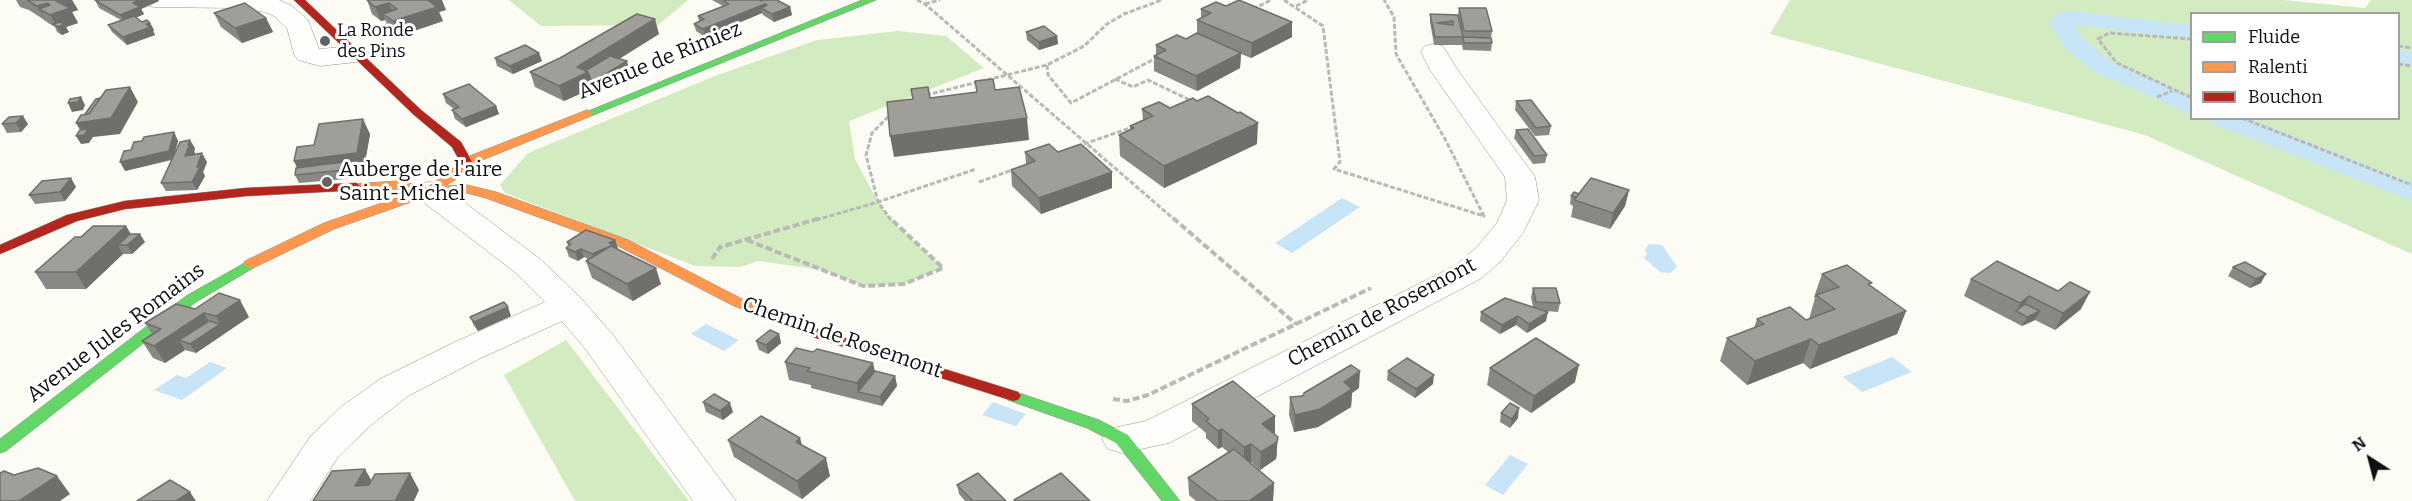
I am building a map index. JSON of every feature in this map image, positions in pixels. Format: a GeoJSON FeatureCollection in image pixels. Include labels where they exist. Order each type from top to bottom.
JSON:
{"type":"FeatureCollection","features":[{"type":"Feature","properties":{"kind":"street"},"geometry":{"type":"LineString","coordinates":[[154,0],[233,1],[270,5],[283,11],[299,25],[307,54],[320,58],[356,54]]}},
{"type":"Feature","properties":{"kind":"street"},"geometry":{"type":"LineString","coordinates":[[299,0],[456,146],[466,162]]}},
{"type":"Feature","properties":{"kind":"street","name":"Avenue de Rimiez"},"geometry":{"type":"LineString","coordinates":[[429,191],[451,177],[466,162],[871,0]]}},
{"type":"Feature","properties":{"kind":"street","name":"Chemin de Rosemont"},"geometry":{"type":"LineString","coordinates":[[1122,439],[1155,432],[1468,272],[1488,255],[1512,226],[1523,200],[1520,177],[1444,70],[1434,52]]}},
{"type":"Feature","properties":{"kind":"street"},"geometry":{"type":"LineString","coordinates":[[0,250],[72,218],[125,205],[246,192],[398,185],[429,191],[528,266],[568,305],[625,377],[715,501]]}},
{"type":"Feature","properties":{"kind":"street","name":"Chemin de Rosemont"},"geometry":{"type":"LineString","coordinates":[[429,191],[466,189],[491,195],[623,243],[736,302],[820,335],[982,385],[1093,424],[1122,439],[1172,501]]}},
{"type":"Feature","properties":{"kind":"street","name":"Avenue Jules Romains"},"geometry":{"type":"LineString","coordinates":[[0,447],[190,299],[215,283],[284,246],[329,226],[429,191]]}},
{"type":"Feature","properties":{"kind":"street"},"geometry":{"type":"LineString","coordinates":[[288,501],[324,447],[356,416],[395,387],[468,350],[568,305]]}},
{"type":"Feature","properties":{"kind":"path"},"geometry":{"type":"LineString","coordinates":[[917,0],[925,4],[1294,323]]}},
{"type":"Feature","properties":{"kind":"path"},"geometry":{"type":"LineString","coordinates":[[925,4],[940,0]]}},
{"type":"Feature","properties":{"kind":"path"},"geometry":{"type":"LineString","coordinates":[[921,97],[933,92],[1047,65],[1084,46],[1115,19],[1162,0]]}},
{"type":"Feature","properties":{"kind":"path"},"geometry":{"type":"LineString","coordinates":[[1244,14],[1271,0]]}},
{"type":"Feature","properties":{"kind":"path"},"geometry":{"type":"LineString","coordinates":[[1284,0],[1323,26],[1340,162],[1334,169],[1484,216]]}},
{"type":"Feature","properties":{"kind":"path"},"geometry":{"type":"LineString","coordinates":[[1295,6],[1308,0]]}},
{"type":"Feature","properties":{"kind":"path"},"geometry":{"type":"LineString","coordinates":[[1384,0],[1394,17],[1396,54],[1445,139],[1484,216]]}},
{"type":"Feature","properties":{"kind":"path"},"geometry":{"type":"LineString","coordinates":[[2190,39],[2109,33],[2098,39],[2117,63],[2170,92],[2190,97]]}},
{"type":"Feature","properties":{"kind":"path"},"geometry":{"type":"LineString","coordinates":[[1047,65],[1048,75],[1071,103],[1167,52]]}},
{"type":"Feature","properties":{"kind":"path"},"geometry":{"type":"LineString","coordinates":[[1115,79],[1133,87],[1148,80],[1192,101],[1183,105]]}},
{"type":"Feature","properties":{"kind":"path"},"geometry":{"type":"LineString","coordinates":[[969,83],[971,92]]}},
{"type":"Feature","properties":{"kind":"path"},"geometry":{"type":"LineString","coordinates":[[933,92],[934,100]]}},
{"type":"Feature","properties":{"kind":"path"},"geometry":{"type":"LineString","coordinates":[[2157,97],[2170,92]]}},
{"type":"Feature","properties":{"kind":"path"},"geometry":{"type":"LineString","coordinates":[[747,240],[862,286],[904,284],[943,268],[891,220],[878,202],[866,155],[872,133],[895,111]]}},
{"type":"Feature","properties":{"kind":"path"},"geometry":{"type":"LineString","coordinates":[[2247,120],[2412,185]]}},
{"type":"Feature","properties":{"kind":"path"},"geometry":{"type":"LineString","coordinates":[[1075,148],[1135,126]]}},
{"type":"Feature","properties":{"kind":"path"},"geometry":{"type":"LineString","coordinates":[[979,182],[1022,166]]}},
{"type":"Feature","properties":{"kind":"path"},"geometry":{"type":"LineString","coordinates":[[719,265],[711,258],[720,247],[878,202],[976,169]]}},
{"type":"Feature","properties":{"kind":"path"},"geometry":{"type":"LineString","coordinates":[[1477,225],[1484,216]]}},
{"type":"Feature","properties":{"kind":"path"},"geometry":{"type":"LineString","coordinates":[[1111,399],[1127,400],[1148,395],[1294,323],[1380,285]]}},
{"type":"Feature","properties":{"kind":"green space"},"geometry":{"type":"Polygon","coordinates":[[[509,0],[688,0],[658,25],[541,26],[509,0]]]}},
{"type":"Feature","properties":{"kind":"green space"},"geometry":{"type":"Polygon","coordinates":[[[1790,0],[2283,0],[2365,8],[2371,0],[2412,0],[2412,254],[2145,135],[1770,34],[1790,0]]]}},
{"type":"Feature","properties":{"kind":"green space"},"geometry":{"type":"Polygon","coordinates":[[[898,31],[946,36],[984,68],[849,121],[855,159],[878,202],[891,220],[943,268],[904,284],[863,286],[823,270],[758,261],[741,267],[695,266],[505,193],[500,185],[528,153],[715,76],[817,40],[898,31]]]}},
{"type":"Feature","properties":{"kind":"green space"},"geometry":{"type":"Polygon","coordinates":[[[566,340],[689,501],[575,501],[504,375],[566,340]]]}},
{"type":"Feature","properties":{"kind":"water"},"geometry":{"type":"Polygon","coordinates":[[[1342,198],[1360,207],[1292,253],[1275,243],[1342,198]]]}},
{"type":"Feature","properties":{"kind":"water"},"geometry":{"type":"Polygon","coordinates":[[[1649,244],[1662,245],[1677,267],[1670,273],[1660,272],[1644,258],[1649,244]]]}},
{"type":"Feature","properties":{"kind":"water"},"geometry":{"type":"Polygon","coordinates":[[[706,324],[739,340],[724,351],[691,334],[706,324]]]}},
{"type":"Feature","properties":{"kind":"water"},"geometry":{"type":"Polygon","coordinates":[[[1892,357],[1912,372],[1862,392],[1843,377],[1892,357]]]}},
{"type":"Feature","properties":{"kind":"water"},"geometry":{"type":"Polygon","coordinates":[[[210,362],[227,368],[182,400],[154,390],[177,375],[186,378],[210,362]]]}},
{"type":"Feature","properties":{"kind":"water"},"geometry":{"type":"Polygon","coordinates":[[[993,402],[1026,414],[1016,426],[982,415],[993,402]]]}},
{"type":"Feature","properties":{"kind":"water"},"geometry":{"type":"Polygon","coordinates":[[[1510,455],[1528,464],[1503,495],[1485,485],[1510,455]]]}},
{"type":"Feature","properties":{"kind":"building"},"geometry":{"type":"Polygon","coordinates":[[[27,0],[57,0],[70,8],[50,15],[39,9],[50,5],[48,3],[37,6],[27,0]]]}},
{"type":"Feature","properties":{"kind":"building"},"geometry":{"type":"Polygon","coordinates":[[[95,0],[139,0],[133,3],[140,7],[120,15],[95,0]]]}},
{"type":"Feature","properties":{"kind":"building"},"geometry":{"type":"Polygon","coordinates":[[[367,0],[428,0],[437,7],[393,21],[383,14],[397,9],[389,3],[375,7],[367,0]]]}},
{"type":"Feature","properties":{"kind":"building"},"geometry":{"type":"Polygon","coordinates":[[[723,0],[777,0],[790,7],[772,14],[761,8],[767,5],[765,4],[703,29],[694,24],[704,19],[698,16],[729,4],[723,0]]]}},
{"type":"Feature","properties":{"kind":"building"},"geometry":{"type":"Polygon","coordinates":[[[1239,0],[1292,22],[1252,43],[1197,20],[1211,13],[1201,9],[1216,2],[1226,6],[1239,0]]]}},
{"type":"Feature","properties":{"kind":"building"},"geometry":{"type":"Polygon","coordinates":[[[245,3],[266,18],[235,28],[214,13],[245,3]]]}},
{"type":"Feature","properties":{"kind":"building"},"geometry":{"type":"Polygon","coordinates":[[[1459,8],[1486,8],[1492,31],[1464,31],[1459,8]]]}},
{"type":"Feature","properties":{"kind":"building"},"geometry":{"type":"Polygon","coordinates":[[[637,14],[655,19],[577,67],[588,72],[559,86],[530,72],[560,58],[637,14]]]}},
{"type":"Feature","properties":{"kind":"building"},"geometry":{"type":"Polygon","coordinates":[[[1430,14],[1458,15],[1463,37],[1435,37],[1430,14]],[[1453,21],[1437,23],[1453,25],[1453,21]]]}},
{"type":"Feature","properties":{"kind":"building"},"geometry":{"type":"Polygon","coordinates":[[[134,16],[142,22],[147,20],[150,23],[146,24],[151,27],[123,37],[108,25],[134,16]]]}},
{"type":"Feature","properties":{"kind":"building"},"geometry":{"type":"Polygon","coordinates":[[[60,22],[65,24],[58,27],[53,24],[60,22]]]}},
{"type":"Feature","properties":{"kind":"building"},"geometry":{"type":"Polygon","coordinates":[[[1044,26],[1057,36],[1039,42],[1026,32],[1044,26]]]}},
{"type":"Feature","properties":{"kind":"building"},"geometry":{"type":"Polygon","coordinates":[[[1197,33],[1241,53],[1196,76],[1154,56],[1166,50],[1156,45],[1177,35],[1186,39],[1197,33]]]}},
{"type":"Feature","properties":{"kind":"building"},"geometry":{"type":"Polygon","coordinates":[[[1463,37],[1491,38],[1492,43],[1464,43],[1463,37]]]}},
{"type":"Feature","properties":{"kind":"building"},"geometry":{"type":"Polygon","coordinates":[[[525,45],[539,53],[510,66],[495,58],[525,45]]]}},
{"type":"Feature","properties":{"kind":"building"},"geometry":{"type":"Polygon","coordinates":[[[610,56],[627,61],[594,81],[591,80],[588,72],[585,71],[610,56]]]}},
{"type":"Feature","properties":{"kind":"building"},"geometry":{"type":"Polygon","coordinates":[[[993,79],[995,90],[1019,87],[1027,118],[890,136],[887,102],[913,99],[911,89],[928,87],[930,98],[977,92],[975,81],[993,79]]]}},
{"type":"Feature","properties":{"kind":"building"},"geometry":{"type":"Polygon","coordinates":[[[469,84],[496,106],[462,119],[452,110],[459,107],[443,94],[469,84]]]}},
{"type":"Feature","properties":{"kind":"building"},"geometry":{"type":"Polygon","coordinates":[[[130,87],[111,118],[76,123],[81,115],[89,114],[106,90],[130,87]]]}},
{"type":"Feature","properties":{"kind":"building"},"geometry":{"type":"Polygon","coordinates":[[[1208,96],[1258,123],[1164,166],[1119,135],[1134,128],[1130,126],[1153,116],[1142,109],[1159,102],[1170,108],[1193,98],[1197,101],[1208,96]]]}},
{"type":"Feature","properties":{"kind":"building"},"geometry":{"type":"Polygon","coordinates":[[[81,97],[78,102],[68,103],[70,99],[81,97]]]}},
{"type":"Feature","properties":{"kind":"building"},"geometry":{"type":"Polygon","coordinates":[[[100,98],[89,114],[85,114],[96,99],[100,98]]]}},
{"type":"Feature","properties":{"kind":"building"},"geometry":{"type":"Polygon","coordinates":[[[1531,100],[1551,126],[1536,128],[1516,101],[1531,100]]]}},
{"type":"Feature","properties":{"kind":"building"},"geometry":{"type":"Polygon","coordinates":[[[23,116],[16,123],[2,124],[9,117],[23,116]]]}},
{"type":"Feature","properties":{"kind":"building"},"geometry":{"type":"Polygon","coordinates":[[[363,119],[357,153],[294,161],[297,147],[314,145],[319,124],[363,119]]]}},
{"type":"Feature","properties":{"kind":"building"},"geometry":{"type":"Polygon","coordinates":[[[88,129],[84,135],[76,136],[80,130],[88,129]]]}},
{"type":"Feature","properties":{"kind":"building"},"geometry":{"type":"Polygon","coordinates":[[[1528,129],[1547,155],[1534,156],[1516,130],[1528,129]]]}},
{"type":"Feature","properties":{"kind":"building"},"geometry":{"type":"Polygon","coordinates":[[[174,132],[169,151],[120,162],[124,151],[131,150],[134,142],[142,141],[144,137],[174,132]]]}},
{"type":"Feature","properties":{"kind":"building"},"geometry":{"type":"Polygon","coordinates":[[[190,140],[185,156],[202,153],[197,167],[200,167],[192,182],[161,183],[180,142],[190,140]]]}},
{"type":"Feature","properties":{"kind":"building"},"geometry":{"type":"Polygon","coordinates":[[[1049,144],[1058,152],[1081,144],[1112,172],[1039,198],[1011,170],[1035,161],[1025,152],[1049,144]]]}},
{"type":"Feature","properties":{"kind":"building"},"geometry":{"type":"Polygon","coordinates":[[[360,160],[354,169],[295,175],[296,168],[360,160]]]}},
{"type":"Feature","properties":{"kind":"building"},"geometry":{"type":"Polygon","coordinates":[[[71,178],[60,192],[29,195],[42,181],[71,178]]]}},
{"type":"Feature","properties":{"kind":"building"},"geometry":{"type":"Polygon","coordinates":[[[1591,178],[1629,190],[1613,213],[1574,200],[1591,178]]]}},
{"type":"Feature","properties":{"kind":"building"},"geometry":{"type":"Polygon","coordinates":[[[93,226],[126,226],[76,272],[35,272],[75,237],[81,237],[93,226]]]}},
{"type":"Feature","properties":{"kind":"building"},"geometry":{"type":"Polygon","coordinates":[[[586,230],[615,240],[609,243],[613,245],[592,254],[581,249],[575,252],[566,248],[571,244],[567,242],[586,230]]]}},
{"type":"Feature","properties":{"kind":"building"},"geometry":{"type":"Polygon","coordinates":[[[130,234],[140,234],[127,245],[118,245],[130,234]]]}},
{"type":"Feature","properties":{"kind":"building"},"geometry":{"type":"Polygon","coordinates":[[[611,246],[656,268],[627,284],[586,261],[611,246]]]}},
{"type":"Feature","properties":{"kind":"building"},"geometry":{"type":"Polygon","coordinates":[[[1997,261],[2058,291],[2070,282],[2090,292],[2063,313],[2029,296],[2020,303],[1971,279],[1997,261]]]}},
{"type":"Feature","properties":{"kind":"building"},"geometry":{"type":"Polygon","coordinates":[[[2245,262],[2266,274],[2256,279],[2233,267],[2245,262]]]}},
{"type":"Feature","properties":{"kind":"building"},"geometry":{"type":"Polygon","coordinates":[[[1847,265],[1872,283],[1868,284],[1906,311],[1819,345],[1811,339],[1755,361],[1727,338],[1764,324],[1757,319],[1790,307],[1806,320],[1835,309],[1816,295],[1839,287],[1822,274],[1847,265]]]}},
{"type":"Feature","properties":{"kind":"building"},"geometry":{"type":"Polygon","coordinates":[[[1533,288],[1556,288],[1560,303],[1536,302],[1533,288]]]}},
{"type":"Feature","properties":{"kind":"building"},"geometry":{"type":"Polygon","coordinates":[[[219,293],[240,300],[216,316],[204,313],[154,346],[142,341],[161,329],[145,323],[176,304],[195,309],[219,293]]]}},
{"type":"Feature","properties":{"kind":"building"},"geometry":{"type":"Polygon","coordinates":[[[1505,298],[1548,312],[1529,324],[1518,316],[1502,325],[1481,312],[1505,298]]]}},
{"type":"Feature","properties":{"kind":"building"},"geometry":{"type":"Polygon","coordinates":[[[504,302],[508,307],[474,322],[470,317],[504,302]]]}},
{"type":"Feature","properties":{"kind":"building"},"geometry":{"type":"Polygon","coordinates":[[[2025,304],[2040,311],[2027,317],[2016,311],[2025,304]]]}},
{"type":"Feature","properties":{"kind":"building"},"geometry":{"type":"Polygon","coordinates":[[[209,321],[220,324],[190,344],[179,340],[209,321]]]}},
{"type":"Feature","properties":{"kind":"building"},"geometry":{"type":"Polygon","coordinates":[[[770,330],[779,334],[766,345],[756,341],[770,330]]]}},
{"type":"Feature","properties":{"kind":"building"},"geometry":{"type":"Polygon","coordinates":[[[1536,338],[1579,365],[1534,396],[1490,368],[1536,338]]]}},
{"type":"Feature","properties":{"kind":"building"},"geometry":{"type":"Polygon","coordinates":[[[796,348],[813,352],[817,349],[873,363],[857,383],[807,371],[810,368],[785,362],[796,348]]]}},
{"type":"Feature","properties":{"kind":"building"},"geometry":{"type":"Polygon","coordinates":[[[1407,358],[1434,375],[1416,389],[1388,371],[1407,358]]]}},
{"type":"Feature","properties":{"kind":"building"},"geometry":{"type":"Polygon","coordinates":[[[1351,365],[1360,371],[1344,382],[1352,389],[1320,409],[1295,415],[1290,397],[1303,396],[1304,393],[1351,365]]]}},
{"type":"Feature","properties":{"kind":"building"},"geometry":{"type":"Polygon","coordinates":[[[875,371],[895,376],[880,397],[858,392],[875,371]]]}},
{"type":"Feature","properties":{"kind":"building"},"geometry":{"type":"Polygon","coordinates":[[[1233,381],[1275,416],[1262,424],[1278,437],[1277,442],[1261,452],[1251,444],[1244,447],[1222,429],[1218,431],[1206,421],[1209,419],[1192,404],[1233,381]]]}},
{"type":"Feature","properties":{"kind":"building"},"geometry":{"type":"Polygon","coordinates":[[[714,394],[730,403],[720,411],[703,402],[714,394]]]}},
{"type":"Feature","properties":{"kind":"building"},"geometry":{"type":"Polygon","coordinates":[[[1510,403],[1519,408],[1512,419],[1501,413],[1510,403]]]}},
{"type":"Feature","properties":{"kind":"building"},"geometry":{"type":"Polygon","coordinates":[[[761,416],[800,438],[796,442],[826,458],[797,481],[728,440],[761,416]]]}},
{"type":"Feature","properties":{"kind":"building"},"geometry":{"type":"Polygon","coordinates":[[[1234,449],[1274,483],[1249,501],[1218,501],[1188,478],[1234,449]]]}},
{"type":"Feature","properties":{"kind":"building"},"geometry":{"type":"Polygon","coordinates":[[[38,468],[57,476],[19,501],[0,501],[0,473],[4,471],[14,475],[38,468]]]}},
{"type":"Feature","properties":{"kind":"building"},"geometry":{"type":"Polygon","coordinates":[[[365,469],[355,486],[369,485],[375,474],[410,473],[395,501],[313,501],[332,471],[365,469]]]}},
{"type":"Feature","properties":{"kind":"building"},"geometry":{"type":"Polygon","coordinates":[[[978,473],[1006,501],[973,501],[957,485],[978,473]]]}},
{"type":"Feature","properties":{"kind":"building"},"geometry":{"type":"Polygon","coordinates":[[[1061,473],[1090,501],[1014,500],[1061,473]]]}},
{"type":"Feature","properties":{"kind":"building"},"geometry":{"type":"Polygon","coordinates":[[[170,480],[190,492],[176,501],[137,501],[170,480]]]}},
{"type":"Feature","properties":{"kind":"waterway"},"geometry":{"type":"LineString","coordinates":[[2190,32],[2067,18],[2061,23],[2074,44],[2105,68],[2190,106]]}},
{"type":"Feature","properties":{"kind":"waterway"},"geometry":{"type":"LineString","coordinates":[[2400,57],[2412,59]]}},
{"type":"Feature","properties":{"kind":"waterway"},"geometry":{"type":"LineString","coordinates":[[2227,120],[2412,193]]}},
{"type":"Feature","properties":{"kind":"traffic: fast"},"geometry":{"type":"LineString","coordinates":[[587,114],[871,0]]}},
{"type":"Feature","properties":{"kind":"traffic: fast"},"geometry":{"type":"LineString","coordinates":[[0,447],[191,299],[250,264]]}},
{"type":"Feature","properties":{"kind":"traffic: fast"},"geometry":{"type":"LineString","coordinates":[[1013,396],[1093,424],[1122,439],[1172,501]]}},
{"type":"Feature","properties":{"kind":"traffic: slow"},"geometry":{"type":"LineString","coordinates":[[250,264],[329,226],[429,191],[451,177],[466,162],[587,114]]}},
{"type":"Feature","properties":{"kind":"traffic: slow"},"geometry":{"type":"LineString","coordinates":[[356,187],[398,185],[429,191],[467,189],[491,195],[623,243],[737,302],[779,319]]}},
{"type":"Feature","properties":{"kind":"traffic: jam"},"geometry":{"type":"LineString","coordinates":[[299,0],[417,112],[457,145],[466,162]]}},
{"type":"Feature","properties":{"kind":"traffic: jam"},"geometry":{"type":"LineString","coordinates":[[0,250],[72,218],[125,205],[246,192],[356,187]]}},
{"type":"Feature","properties":{"kind":"traffic: jam"},"geometry":{"type":"LineString","coordinates":[[779,319],[821,335],[1013,396]]}},
{"type":"Feature","properties":{"kind":"place","name":"La Ronde des Pins"},"geometry":{"type":"Point","coordinates":[325,41]}},
{"type":"Feature","properties":{"kind":"place","name":"Auberge de l'aire Saint-Michel"},"geometry":{"type":"Point","coordinates":[327,182]}}]}
